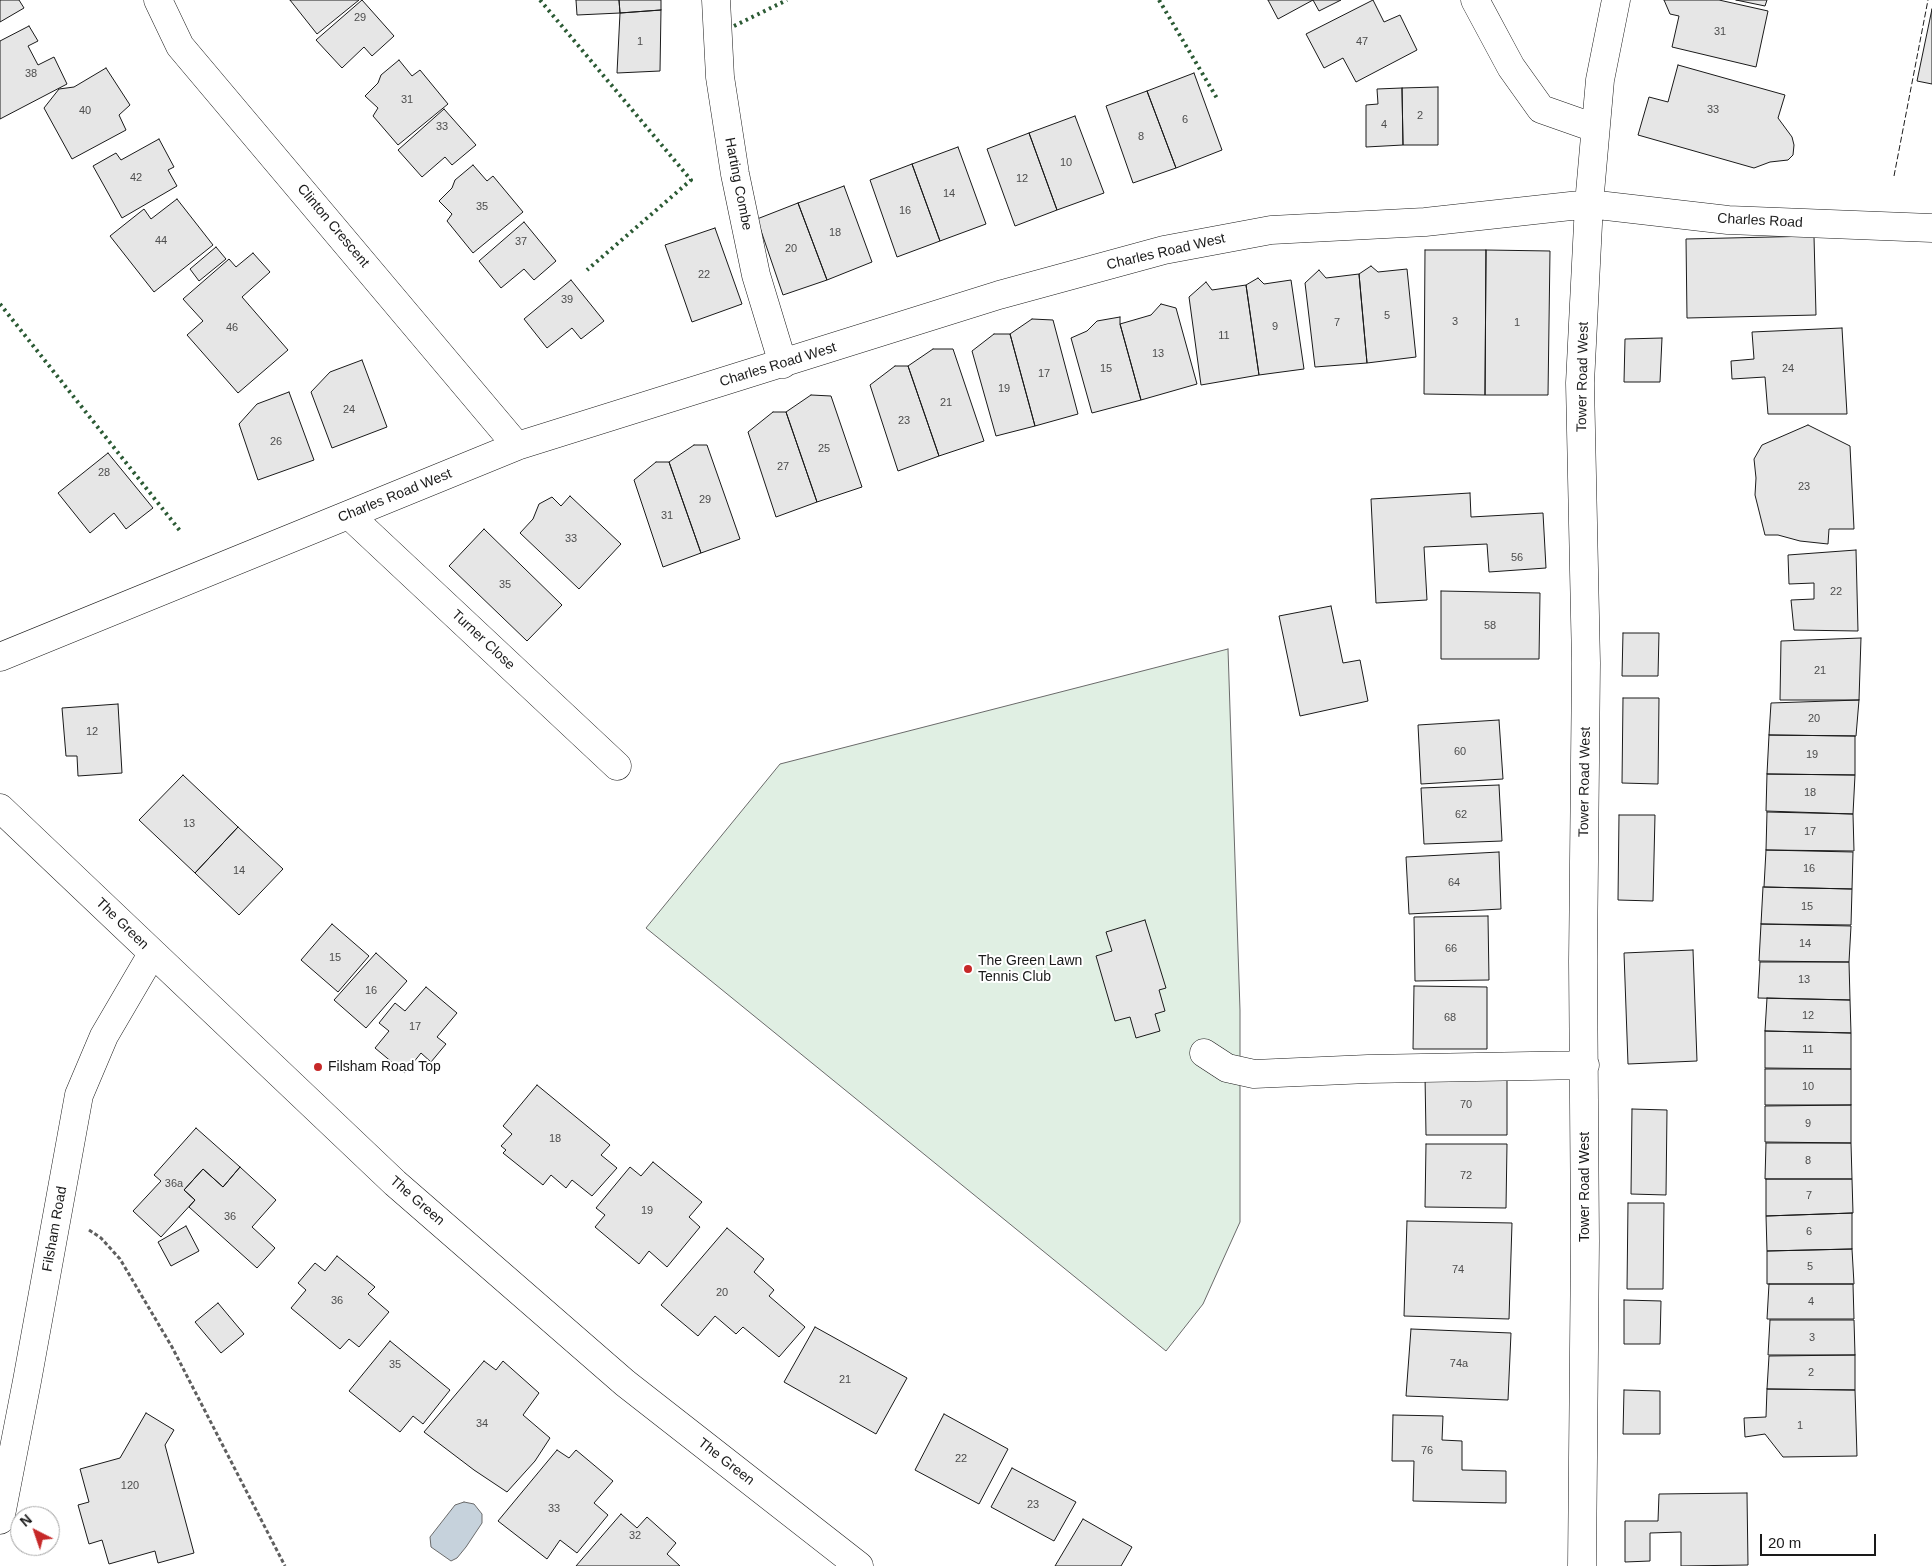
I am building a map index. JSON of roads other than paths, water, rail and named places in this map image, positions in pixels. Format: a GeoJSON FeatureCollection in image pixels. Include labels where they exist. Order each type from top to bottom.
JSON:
{"type":"FeatureCollection","features":[{"type":"Feature","properties":{"kind":"street","name":"Clinton Crescent"},"geometry":{"type":"LineString","coordinates":[[158,0],[180,46],[517,446]]}},
{"type":"Feature","properties":{"kind":"street","name":"Harting Combe"},"geometry":{"type":"LineString","coordinates":[[716,0],[720,78],[735,174],[756,276],[783,364]]}},
{"type":"Feature","properties":{"kind":"street"},"geometry":{"type":"LineString","coordinates":[[1476,0],[1511,67],[1541,109],[1596,128]]}},
{"type":"Feature","properties":{"kind":"street","name":"Tower Road West"},"geometry":{"type":"LineString","coordinates":[[1582,1566],[1585,1065],[1583,961],[1586,663],[1580,383],[1589,204],[1600,80],[1616,0]]}},
{"type":"Feature","properties":{"kind":"street","name":"Charles Road West"},"geometry":{"type":"LineString","coordinates":[[0,657],[517,446],[999,295],[1164,250],[1271,230],[1425,222],[1589,204]]}},
{"type":"Feature","properties":{"kind":"street","name":"Charles Road"},"geometry":{"type":"LineString","coordinates":[[1589,204],[1728,220],[1932,228]]}},
{"type":"Feature","properties":{"kind":"street","name":"Turner Close"},"geometry":{"type":"LineString","coordinates":[[350,515],[617,766]]}},
{"type":"Feature","properties":{"kind":"street","name":"The Green"},"geometry":{"type":"LineString","coordinates":[[0,808],[395,1183],[610,1370],[859,1566]]}},
{"type":"Feature","properties":{"kind":"street","name":"Filsham Road"},"geometry":{"type":"LineString","coordinates":[[0,1520],[79,1096],[104,1036],[152,954]]}},
{"type":"Feature","properties":{"kind":"street"},"geometry":{"type":"LineString","coordinates":[[1204,1054],[1227,1068],[1254,1074],[1368,1069],[1585,1065]]}},
{"type":"Feature","properties":{"kind":"place","name":"The Green Lawn Tennis Club"},"geometry":{"type":"Point","coordinates":[968,969]}},
{"type":"Feature","properties":{"kind":"place","name":"Filsham Road Top"},"geometry":{"type":"Point","coordinates":[318,1067]}}]}
